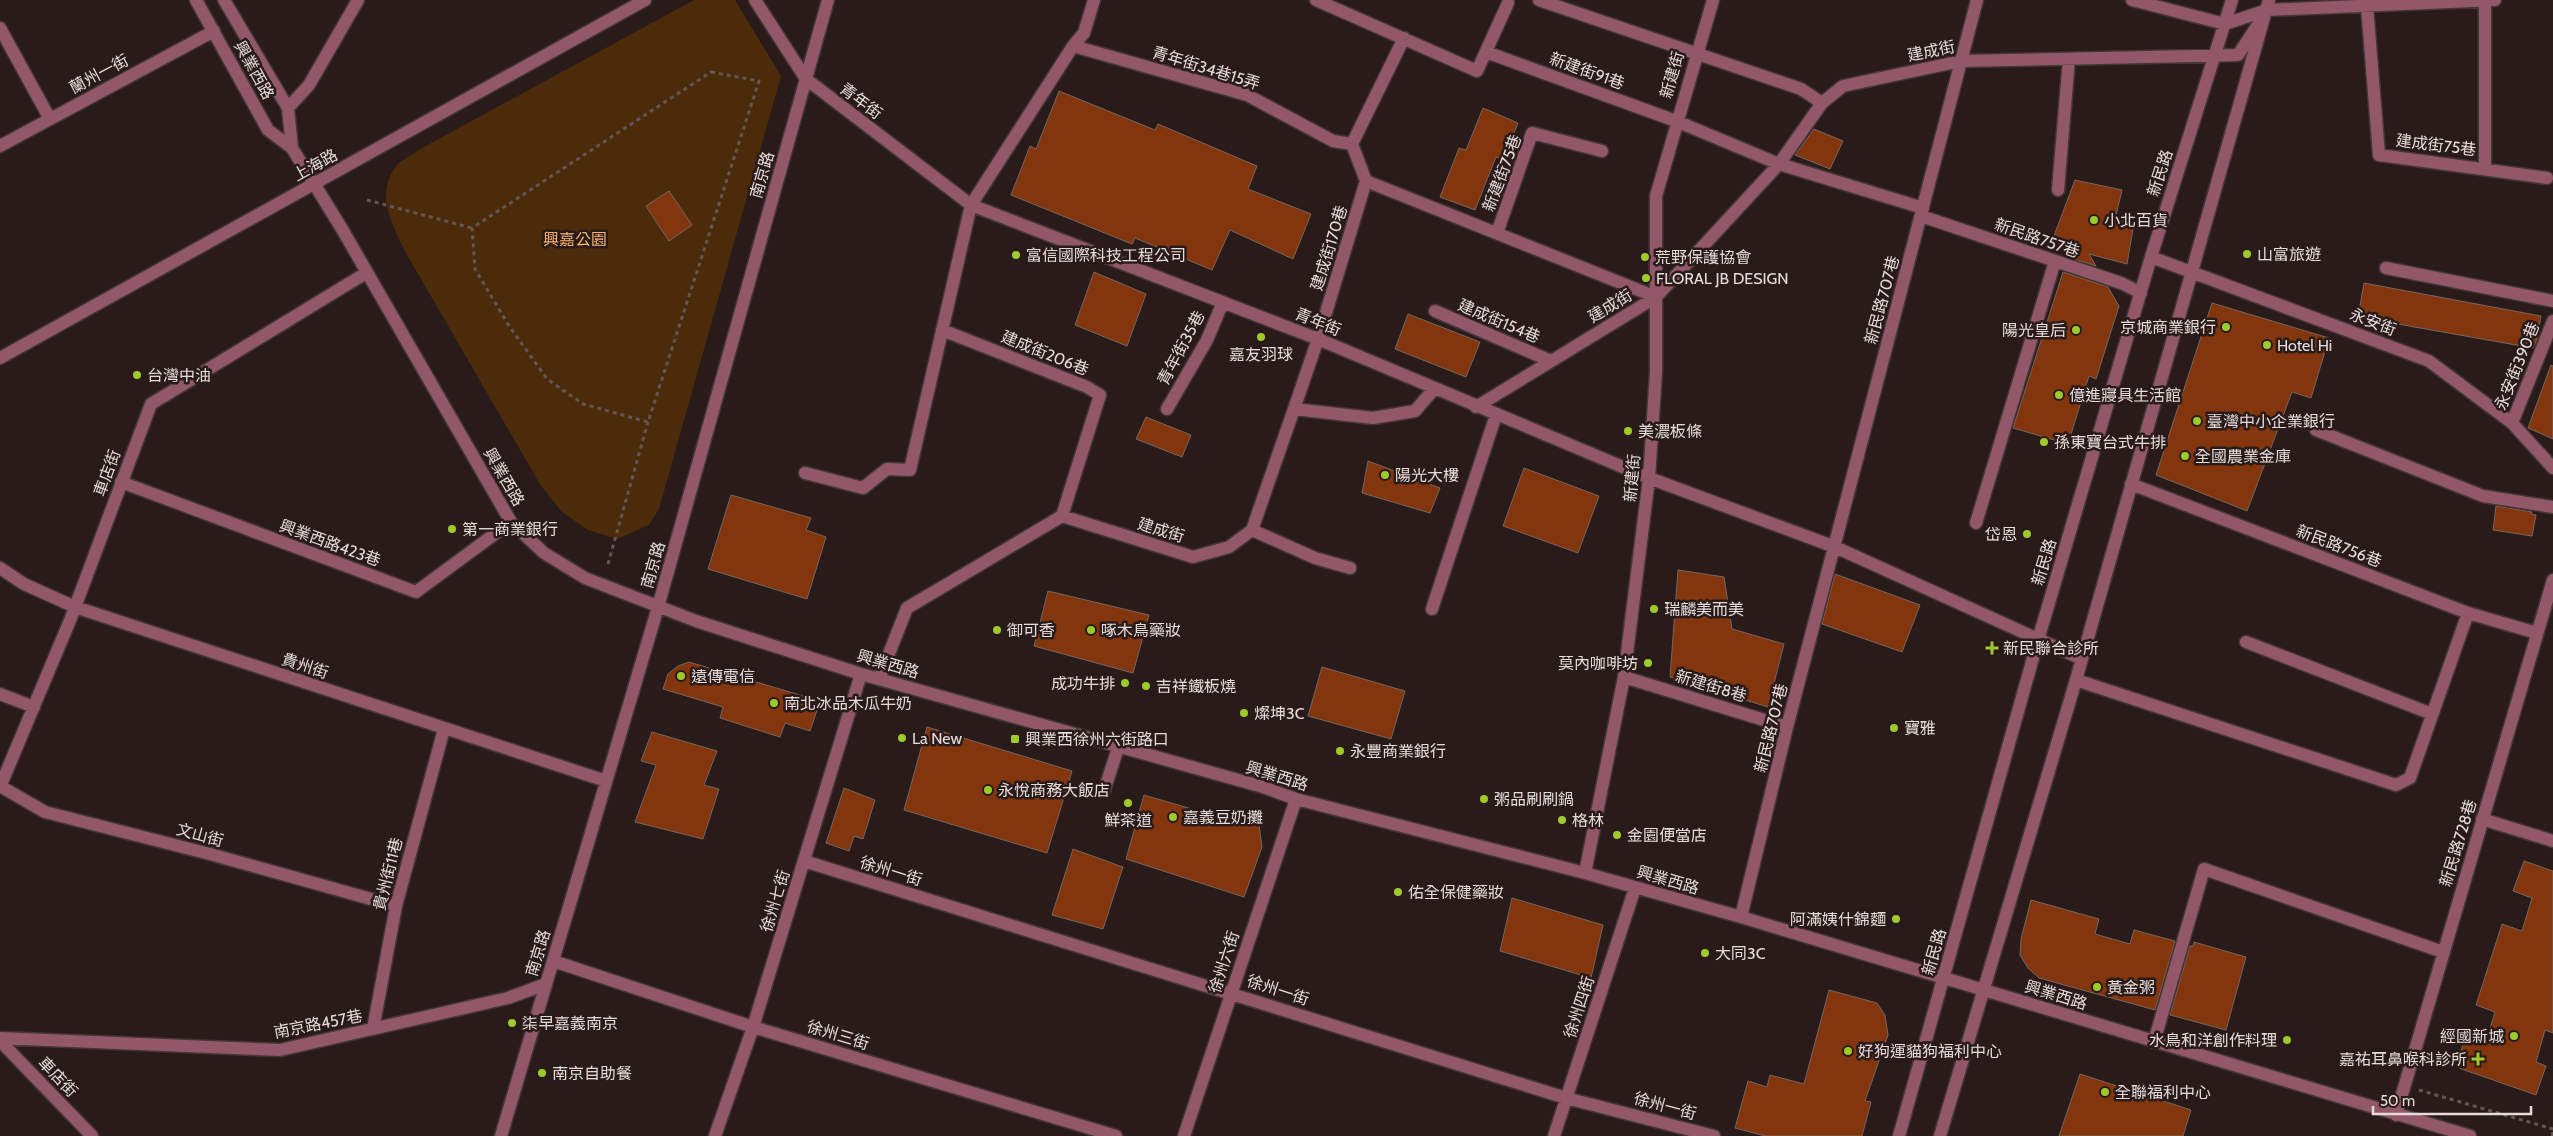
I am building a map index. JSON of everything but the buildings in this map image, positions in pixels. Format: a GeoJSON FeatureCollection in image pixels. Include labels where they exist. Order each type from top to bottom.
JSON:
{"type":"FeatureCollection","features":[{"type":"Feature","properties":{"kind":"street","name":"興業西路"},"geometry":{"type":"LineString","coordinates":[[196,0],[268,130],[292,148],[314,184],[511,522],[544,553],[585,578],[658,607],[861,674],[1118,748],[1263,787],[1296,799],[1585,872],[2470,1136]]}},
{"type":"Feature","properties":{"kind":"street","name":"興業西路"},"geometry":{"type":"LineString","coordinates":[[224,0],[288,108],[292,148]]}},
{"type":"Feature","properties":{"kind":"street","name":"興業西路"},"geometry":{"type":"LineString","coordinates":[[288,108],[309,85],[358,0]]}},
{"type":"Feature","properties":{"kind":"street","name":"上海路"},"geometry":{"type":"LineString","coordinates":[[0,358],[646,0]]}},
{"type":"Feature","properties":{"kind":"street","name":"青年街"},"geometry":{"type":"LineString","coordinates":[[755,0],[806,80],[971,205],[1318,339],[1649,478]]}},
{"type":"Feature","properties":{"kind":"street","name":"南京路"},"geometry":{"type":"LineString","coordinates":[[501,1136],[658,607],[828,0]]}},
{"type":"Feature","properties":{"kind":"street"},"geometry":{"type":"LineString","coordinates":[[805,473],[863,488],[887,470],[910,470],[971,205],[1073,46],[1084,32],[1094,0]]}},
{"type":"Feature","properties":{"kind":"street"},"geometry":{"type":"LineString","coordinates":[[1316,0],[1477,70],[1509,1]]}},
{"type":"Feature","properties":{"kind":"street"},"geometry":{"type":"LineString","coordinates":[[1539,0],[1801,89],[1822,103]]}},
{"type":"Feature","properties":{"kind":"street","name":"新建街"},"geometry":{"type":"LineString","coordinates":[[1585,872],[1624,677],[1649,478],[1656,372],[1656,196],[1695,54],[1713,0]]}},
{"type":"Feature","properties":{"kind":"street","name":"新民路707巷"},"geometry":{"type":"LineString","coordinates":[[1741,917],[1787,727],[1977,0]]}},
{"type":"Feature","properties":{"kind":"street"},"geometry":{"type":"LineString","coordinates":[[2132,0],[2225,24],[2268,5],[2367,6],[2409,2],[2495,0]]}},
{"type":"Feature","properties":{"kind":"street","name":"新民路"},"geometry":{"type":"LineString","coordinates":[[1899,1136],[2038,640],[2151,257],[2232,0]]}},
{"type":"Feature","properties":{"kind":"street"},"geometry":{"type":"LineString","coordinates":[[2485,0],[2485,168]]}},
{"type":"Feature","properties":{"kind":"street"},"geometry":{"type":"LineString","coordinates":[[1940,1136],[2076,680],[2191,270],[2268,5]]}},
{"type":"Feature","properties":{"kind":"street","name":"建成街"},"geometry":{"type":"LineString","coordinates":[[1476,406],[1656,297],[1779,164],[1822,103],[1844,86],[1961,61],[2238,55],[2268,5]]}},
{"type":"Feature","properties":{"kind":"street","name":"建成街75巷"},"geometry":{"type":"LineString","coordinates":[[2367,6],[2379,155],[2547,178]]}},
{"type":"Feature","properties":{"kind":"street"},"geometry":{"type":"LineString","coordinates":[[0,28],[50,119]]}},
{"type":"Feature","properties":{"kind":"street","name":"蘭州一街"},"geometry":{"type":"LineString","coordinates":[[0,146],[214,31]]}},
{"type":"Feature","properties":{"kind":"street"},"geometry":{"type":"LineString","coordinates":[[1366,181],[1352,144],[1404,38]]}},
{"type":"Feature","properties":{"kind":"street","name":"青年街34巷15弄"},"geometry":{"type":"LineString","coordinates":[[1073,46],[1247,95],[1333,141],[1352,144]]}},
{"type":"Feature","properties":{"kind":"street","name":"新建街91巷"},"geometry":{"type":"LineString","coordinates":[[1486,52],[1676,121],[1779,164]]}},
{"type":"Feature","properties":{"kind":"street"},"geometry":{"type":"LineString","coordinates":[[2058,190],[2069,58]]}},
{"type":"Feature","properties":{"kind":"street","name":"新建街75巷"},"geometry":{"type":"LineString","coordinates":[[1496,233],[1532,133],[1602,151]]}},
{"type":"Feature","properties":{"kind":"street","name":"新民路757巷"},"geometry":{"type":"LineString","coordinates":[[1779,164],[1922,212],[2121,283],[2141,293]]}},
{"type":"Feature","properties":{"kind":"street","name":"新建街75巷"},"geometry":{"type":"LineString","coordinates":[[1366,181],[1656,297]]}},
{"type":"Feature","properties":{"kind":"street","name":"建成街170巷"},"geometry":{"type":"LineString","coordinates":[[1294,409],[1318,339],[1366,181]]}},
{"type":"Feature","properties":{"kind":"street","name":"永安街"},"geometry":{"type":"LineString","coordinates":[[2151,257],[2191,270],[2429,361],[2512,423],[2553,468]]}},
{"type":"Feature","properties":{"kind":"street"},"geometry":{"type":"LineString","coordinates":[[1976,523],[2055,261]]}},
{"type":"Feature","properties":{"kind":"street"},"geometry":{"type":"LineString","coordinates":[[2386,268],[2553,301]]}},
{"type":"Feature","properties":{"kind":"street","name":"車店街"},"geometry":{"type":"LineString","coordinates":[[0,787],[75,607],[150,404],[366,273]]}},
{"type":"Feature","properties":{"kind":"street","name":"青年街35巷"},"geometry":{"type":"LineString","coordinates":[[1167,409],[1207,340],[1223,302]]}},
{"type":"Feature","properties":{"kind":"street","name":"建成街154巷"},"geometry":{"type":"LineString","coordinates":[[1434,311],[1550,362]]}},
{"type":"Feature","properties":{"kind":"street","name":"永安街390巷"},"geometry":{"type":"LineString","coordinates":[[2512,423],[2553,321]]}},
{"type":"Feature","properties":{"kind":"street","name":"建成街206巷"},"geometry":{"type":"LineString","coordinates":[[942,330],[1087,387],[1100,395],[1062,516]]}},
{"type":"Feature","properties":{"kind":"street"},"geometry":{"type":"LineString","coordinates":[[1350,568],[1315,558],[1252,530],[1294,409],[1373,418],[1415,410],[1434,389]]}},
{"type":"Feature","properties":{"kind":"street"},"geometry":{"type":"LineString","coordinates":[[1432,608],[1496,415]]}},
{"type":"Feature","properties":{"kind":"street"},"geometry":{"type":"LineString","coordinates":[[2316,430],[2483,496],[2553,507]]}},
{"type":"Feature","properties":{"kind":"street"},"geometry":{"type":"LineString","coordinates":[[1649,478],[1835,547],[2082,659]]}},
{"type":"Feature","properties":{"kind":"street","name":"興業西路423巷"},"geometry":{"type":"LineString","coordinates":[[121,482],[416,592],[511,522]]}},
{"type":"Feature","properties":{"kind":"street","name":"新民路756巷"},"geometry":{"type":"LineString","coordinates":[[2131,484],[2468,613],[2537,633]]}},
{"type":"Feature","properties":{"kind":"street"},"geometry":{"type":"LineString","coordinates":[[879,679],[907,608],[1062,516]]}},
{"type":"Feature","properties":{"kind":"street","name":"建成街"},"geometry":{"type":"LineString","coordinates":[[1062,516],[1193,556],[1229,547],[1252,530]]}},
{"type":"Feature","properties":{"kind":"street","name":"貴州街"},"geometry":{"type":"LineString","coordinates":[[0,568],[24,584],[75,607],[606,781]]}},
{"type":"Feature","properties":{"kind":"street","name":"新民路728巷"},"geometry":{"type":"LineString","coordinates":[[2396,1115],[2553,580]]}},
{"type":"Feature","properties":{"kind":"street"},"geometry":{"type":"LineString","coordinates":[[2076,680],[2396,785],[2410,778],[2468,613]]}},
{"type":"Feature","properties":{"kind":"street"},"geometry":{"type":"LineString","coordinates":[[2246,642],[2432,714]]}},
{"type":"Feature","properties":{"kind":"street","name":"徐州七街"},"geometry":{"type":"LineString","coordinates":[[715,1136],[753,1027],[861,674]]}},
{"type":"Feature","properties":{"kind":"street","name":"新建街8巷"},"geometry":{"type":"LineString","coordinates":[[1624,677],[1787,727]]}},
{"type":"Feature","properties":{"kind":"street"},"geometry":{"type":"LineString","coordinates":[[0,694],[34,707]]}},
{"type":"Feature","properties":{"kind":"street","name":"貴州街11巷"},"geometry":{"type":"LineString","coordinates":[[373,1030],[396,906],[444,729]]}},
{"type":"Feature","properties":{"kind":"street"},"geometry":{"type":"LineString","coordinates":[[1104,791],[1118,748]]}},
{"type":"Feature","properties":{"kind":"street","name":"文山街"},"geometry":{"type":"LineString","coordinates":[[0,787],[45,812],[210,854],[396,906]]}},
{"type":"Feature","properties":{"kind":"street","name":"徐州六街"},"geometry":{"type":"LineString","coordinates":[[1184,1136],[1296,799]]}},
{"type":"Feature","properties":{"kind":"street"},"geometry":{"type":"LineString","coordinates":[[2482,819],[2553,841]]}},
{"type":"Feature","properties":{"kind":"street","name":"徐州一街"},"geometry":{"type":"LineString","coordinates":[[804,861],[1231,992],[1566,1098],[1714,1136]]}},
{"type":"Feature","properties":{"kind":"street"},"geometry":{"type":"LineString","coordinates":[[2154,1042],[2204,869],[2443,952]]}},
{"type":"Feature","properties":{"kind":"street","name":"徐州四街"},"geometry":{"type":"LineString","coordinates":[[1554,1136],[1635,888]]}},
{"type":"Feature","properties":{"kind":"street","name":"徐州三街"},"geometry":{"type":"LineString","coordinates":[[553,961],[753,1027],[1116,1136]]}},
{"type":"Feature","properties":{"kind":"street","name":"南京路457巷"},"geometry":{"type":"LineString","coordinates":[[0,1039],[280,1050],[508,998],[546,984]]}},
{"type":"Feature","properties":{"kind":"street","name":"車店街"},"geometry":{"type":"LineString","coordinates":[[0,1039],[92,1136]]}},
{"type":"Feature","properties":{"kind":"path"},"geometry":{"type":"LineString","coordinates":[[368,200],[472,228],[711,72],[759,81],[648,422],[608,564]]}},
{"type":"Feature","properties":{"kind":"path"},"geometry":{"type":"LineString","coordinates":[[472,228],[475,268],[509,326],[547,379],[583,404],[648,422]]}},
{"type":"Feature","properties":{"kind":"path"},"geometry":{"type":"LineString","coordinates":[[2414,1088],[2553,1131],[2552,1136]]}},
{"type":"Feature","properties":{"kind":"green space","name":"興嘉公園"},"geometry":{"type":"Polygon","coordinates":[[[694,0],[735,0],[781,76],[659,509],[649,525],[617,539],[588,530],[562,512],[541,486],[407,255],[388,213],[386,191],[394,169],[407,157],[694,0]]]}},
{"type":"Feature","properties":{"kind":"place","name":"小北百貨"},"geometry":{"type":"Point","coordinates":[2094,220]}},
{"type":"Feature","properties":{"kind":"place","name":"山富旅遊"},"geometry":{"type":"Point","coordinates":[2247,254]}},
{"type":"Feature","properties":{"kind":"place","name":"富信國際科技工程公司"},"geometry":{"type":"Point","coordinates":[1016,255]}},
{"type":"Feature","properties":{"kind":"place","name":"荒野保護協會"},"geometry":{"type":"Point","coordinates":[1645,257]}},
{"type":"Feature","properties":{"kind":"place","name":"FLORAL JB DESIGN"},"geometry":{"type":"Point","coordinates":[1646,278]}},
{"type":"Feature","properties":{"kind":"place","name":"京城商業銀行"},"geometry":{"type":"Point","coordinates":[2226,327]}},
{"type":"Feature","properties":{"kind":"place","name":"陽光皇后"},"geometry":{"type":"Point","coordinates":[2076,330]}},
{"type":"Feature","properties":{"kind":"place","name":"嘉友羽球"},"geometry":{"type":"Point","coordinates":[1261,337]}},
{"type":"Feature","properties":{"kind":"place","name":"Hotel Hi"},"geometry":{"type":"Point","coordinates":[2267,345]}},
{"type":"Feature","properties":{"kind":"place","name":"台灣中油"},"geometry":{"type":"Point","coordinates":[137,375]}},
{"type":"Feature","properties":{"kind":"place","name":"億進寢具生活館"},"geometry":{"type":"Point","coordinates":[2059,395]}},
{"type":"Feature","properties":{"kind":"place","name":"臺灣中小企業銀行"},"geometry":{"type":"Point","coordinates":[2197,421]}},
{"type":"Feature","properties":{"kind":"place","name":"美濃板條"},"geometry":{"type":"Point","coordinates":[1628,431]}},
{"type":"Feature","properties":{"kind":"place","name":"孫東寶台式牛排"},"geometry":{"type":"Point","coordinates":[2044,442]}},
{"type":"Feature","properties":{"kind":"place","name":"全國農業金庫"},"geometry":{"type":"Point","coordinates":[2185,456]}},
{"type":"Feature","properties":{"kind":"place","name":"陽光大樓"},"geometry":{"type":"Point","coordinates":[1385,475]}},
{"type":"Feature","properties":{"kind":"place","name":"第一商業銀行"},"geometry":{"type":"Point","coordinates":[452,529]}},
{"type":"Feature","properties":{"kind":"place","name":"岱恩"},"geometry":{"type":"Point","coordinates":[2027,534]}},
{"type":"Feature","properties":{"kind":"place","name":"瑞麟美而美"},"geometry":{"type":"Point","coordinates":[1654,609]}},
{"type":"Feature","properties":{"kind":"place","name":"御可香"},"geometry":{"type":"Point","coordinates":[997,630]}},
{"type":"Feature","properties":{"kind":"place","name":"啄木鳥藥妝"},"geometry":{"type":"Point","coordinates":[1091,630]}},
{"type":"Feature","properties":{"kind":"place","name":"新民聯合診所"},"geometry":{"type":"Point","coordinates":[1992,648]}},
{"type":"Feature","properties":{"kind":"place","name":"莫內咖啡坊"},"geometry":{"type":"Point","coordinates":[1648,663]}},
{"type":"Feature","properties":{"kind":"place","name":"遠傳電信"},"geometry":{"type":"Point","coordinates":[681,676]}},
{"type":"Feature","properties":{"kind":"place","name":"成功牛排"},"geometry":{"type":"Point","coordinates":[1125,683]}},
{"type":"Feature","properties":{"kind":"place","name":"吉祥鐵板燒"},"geometry":{"type":"Point","coordinates":[1146,686]}},
{"type":"Feature","properties":{"kind":"place","name":"南北冰品木瓜牛奶"},"geometry":{"type":"Point","coordinates":[774,703]}},
{"type":"Feature","properties":{"kind":"place","name":"燦坤3C"},"geometry":{"type":"Point","coordinates":[1244,713]}},
{"type":"Feature","properties":{"kind":"place","name":"寶雅"},"geometry":{"type":"Point","coordinates":[1894,728]}},
{"type":"Feature","properties":{"kind":"place","name":"La New"},"geometry":{"type":"Point","coordinates":[902,738]}},
{"type":"Feature","properties":{"kind":"place","name":"興業西徐州六街路口"},"geometry":{"type":"Point","coordinates":[1015,739]}},
{"type":"Feature","properties":{"kind":"place","name":"永豐商業銀行"},"geometry":{"type":"Point","coordinates":[1340,751]}},
{"type":"Feature","properties":{"kind":"place","name":"永悅商務大飯店"},"geometry":{"type":"Point","coordinates":[988,790]}},
{"type":"Feature","properties":{"kind":"place","name":"粥品刷刷鍋"},"geometry":{"type":"Point","coordinates":[1484,799]}},
{"type":"Feature","properties":{"kind":"place","name":"鮮茶道"},"geometry":{"type":"Point","coordinates":[1128,803]}},
{"type":"Feature","properties":{"kind":"place","name":"嘉義豆奶攤"},"geometry":{"type":"Point","coordinates":[1173,817]}},
{"type":"Feature","properties":{"kind":"place","name":"格林"},"geometry":{"type":"Point","coordinates":[1562,820]}},
{"type":"Feature","properties":{"kind":"place","name":"金園便當店"},"geometry":{"type":"Point","coordinates":[1617,835]}},
{"type":"Feature","properties":{"kind":"place","name":"佑全保健藥妝"},"geometry":{"type":"Point","coordinates":[1398,892]}},
{"type":"Feature","properties":{"kind":"place","name":"阿滿姨什錦麵"},"geometry":{"type":"Point","coordinates":[1896,919]}},
{"type":"Feature","properties":{"kind":"place","name":"大同3C"},"geometry":{"type":"Point","coordinates":[1705,953]}},
{"type":"Feature","properties":{"kind":"place","name":"黃金粥"},"geometry":{"type":"Point","coordinates":[2097,987]}},
{"type":"Feature","properties":{"kind":"place","name":"柒早嘉義南京"},"geometry":{"type":"Point","coordinates":[512,1023]}},
{"type":"Feature","properties":{"kind":"place","name":"經國新城"},"geometry":{"type":"Point","coordinates":[2514,1036]}},
{"type":"Feature","properties":{"kind":"place","name":"水鳥和洋創作料理"},"geometry":{"type":"Point","coordinates":[2287,1040]}},
{"type":"Feature","properties":{"kind":"place","name":"好狗運貓狗福利中心"},"geometry":{"type":"Point","coordinates":[1848,1051]}},
{"type":"Feature","properties":{"kind":"place","name":"嘉祐耳鼻喉科診所"},"geometry":{"type":"Point","coordinates":[2478,1059]}},
{"type":"Feature","properties":{"kind":"place","name":"南京自助餐"},"geometry":{"type":"Point","coordinates":[542,1073]}},
{"type":"Feature","properties":{"kind":"place","name":"全聯福利中心"},"geometry":{"type":"Point","coordinates":[2105,1092]}}]}
